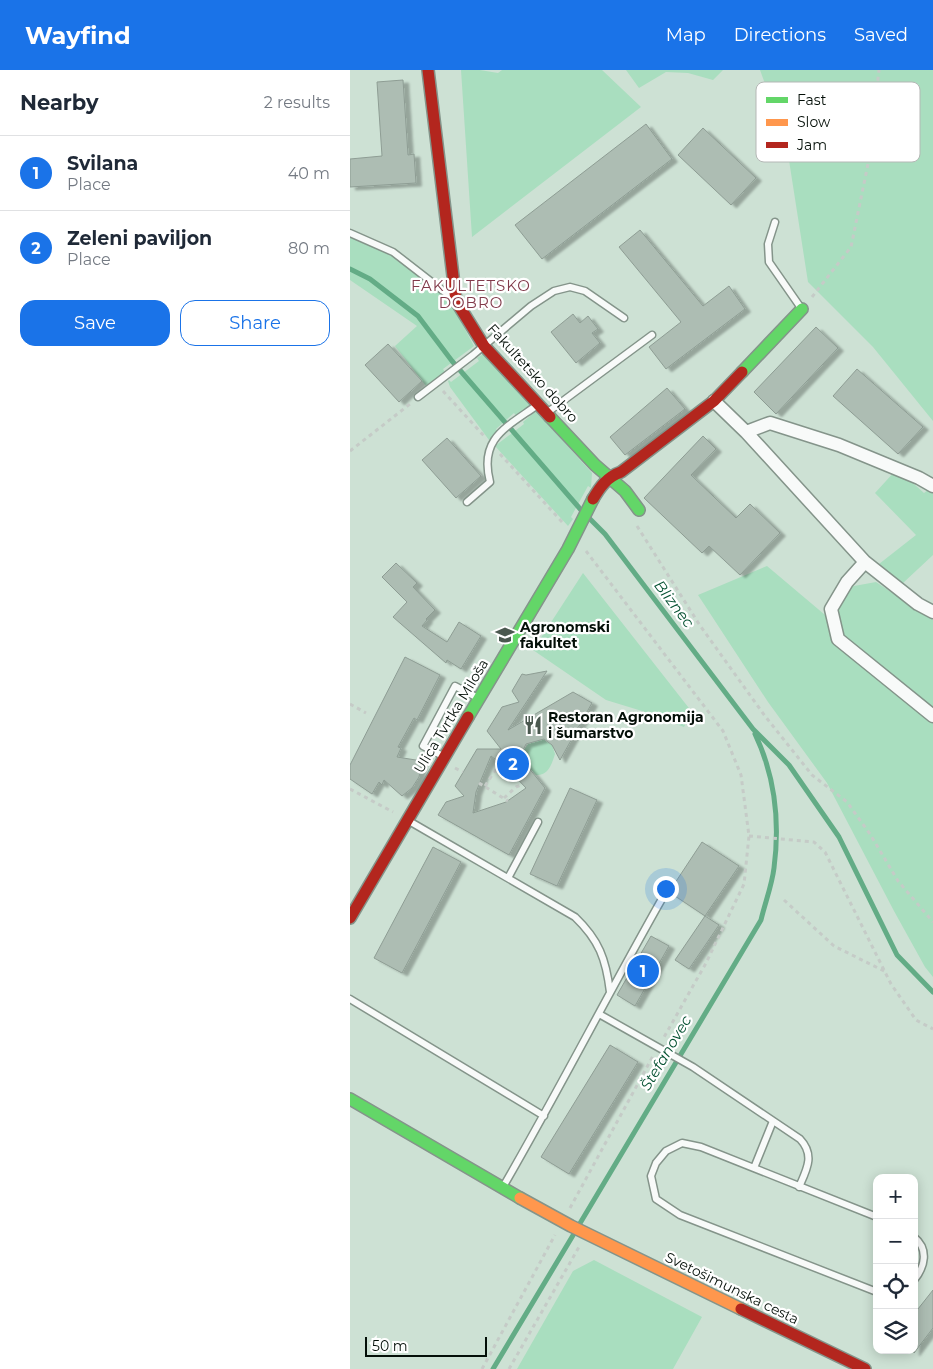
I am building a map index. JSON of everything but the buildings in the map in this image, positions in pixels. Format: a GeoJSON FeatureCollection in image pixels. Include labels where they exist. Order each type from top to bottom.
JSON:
{"type":"FeatureCollection","features":[{"type":"Feature","properties":{"kind":"street","name":"Fakultetsko dobro"},"geometry":{"type":"LineString","coordinates":[[428,70],[456,301],[484,346],[608,477],[625,491],[638,510]]}},
{"type":"Feature","properties":{"kind":"street"},"geometry":{"type":"LineString","coordinates":[[608,477],[620,472],[714,402],[802,309]]}},
{"type":"Feature","properties":{"kind":"street"},"geometry":{"type":"LineString","coordinates":[[714,402],[746,432],[865,562],[918,604],[933,612]]}},
{"type":"Feature","properties":{"kind":"street"},"geometry":{"type":"LineString","coordinates":[[746,432],[770,423],[839,445],[919,478],[933,486]]}},
{"type":"Feature","properties":{"kind":"street","name":"Ulica Tvrtka Miloša"},"geometry":{"type":"LineString","coordinates":[[350,918],[353,905],[479,699],[568,549],[594,496],[608,477]]}},
{"type":"Feature","properties":{"kind":"street"},"geometry":{"type":"LineString","coordinates":[[865,562],[846,582],[831,609],[838,639],[933,716]]}},
{"type":"Feature","properties":{"kind":"street"},"geometry":{"type":"LineString","coordinates":[[350,1098],[502,1188]]}},
{"type":"Feature","properties":{"kind":"street","name":"Svetošimunska cesta"},"geometry":{"type":"LineString","coordinates":[[502,1188],[585,1233],[865,1369]]}},
{"type":"Feature","properties":{"kind":"lane"},"geometry":{"type":"LineString","coordinates":[[774,222],[768,244],[769,262],[802,309]]}},
{"type":"Feature","properties":{"kind":"lane"},"geometry":{"type":"LineString","coordinates":[[350,233],[393,252],[456,301]]}},
{"type":"Feature","properties":{"kind":"lane"},"geometry":{"type":"LineString","coordinates":[[418,397],[473,355],[531,306],[554,291],[570,287],[585,291],[624,318]]}},
{"type":"Feature","properties":{"kind":"lane"},"geometry":{"type":"LineString","coordinates":[[467,502],[490,482],[486,467],[488,450],[500,434],[518,419],[543,409],[652,335]]}},
{"type":"Feature","properties":{"kind":"lane"},"geometry":{"type":"LineString","coordinates":[[444,757],[423,746],[456,686],[479,699]]}},
{"type":"Feature","properties":{"kind":"lane"},"geometry":{"type":"LineString","coordinates":[[407,819],[575,917],[588,930],[599,948],[607,968],[610,992]]}},
{"type":"Feature","properties":{"kind":"lane"},"geometry":{"type":"LineString","coordinates":[[508,878],[538,822]]}},
{"type":"Feature","properties":{"kind":"lane"},"geometry":{"type":"LineString","coordinates":[[502,1188],[544,1116],[663,897]]}},
{"type":"Feature","properties":{"kind":"lane"},"geometry":{"type":"LineString","coordinates":[[350,1000],[544,1116]]}},
{"type":"Feature","properties":{"kind":"lane"},"geometry":{"type":"LineString","coordinates":[[599,1014],[693,1067],[800,1139],[807,1147],[809,1156],[807,1168],[799,1187]]}},
{"type":"Feature","properties":{"kind":"lane"},"geometry":{"type":"LineString","coordinates":[[754,1168],[773,1121]]}},
{"type":"Feature","properties":{"kind":"lane"},"geometry":{"type":"LineString","coordinates":[[873,1216],[701,1147],[682,1143],[666,1150],[656,1163],[651,1176],[656,1199],[665,1207],[680,1215],[873,1290]]}},
{"type":"Feature","properties":{"kind":"lane"},"geometry":{"type":"LineString","coordinates":[[918,1240],[924,1253],[924,1266],[918,1274]]}},
{"type":"Feature","properties":{"kind":"path"},"geometry":{"type":"LineString","coordinates":[[802,309],[851,247],[868,162]]}},
{"type":"Feature","properties":{"kind":"path"},"geometry":{"type":"LineString","coordinates":[[436,383],[491,444],[576,530],[723,730],[741,774],[749,836],[744,884],[706,963],[660,1048]]}},
{"type":"Feature","properties":{"kind":"path"},"geometry":{"type":"LineString","coordinates":[[350,451],[418,397]]}},
{"type":"Feature","properties":{"kind":"path"},"geometry":{"type":"LineString","coordinates":[[638,510],[634,523],[710,639],[765,716],[812,775],[847,802],[870,834],[898,881],[933,922]]}},
{"type":"Feature","properties":{"kind":"path"},"geometry":{"type":"LineString","coordinates":[[350,704],[366,713]]}},
{"type":"Feature","properties":{"kind":"path"},"geometry":{"type":"LineString","coordinates":[[484,786],[500,763]]}},
{"type":"Feature","properties":{"kind":"path"},"geometry":{"type":"LineString","coordinates":[[479,783],[508,801]]}},
{"type":"Feature","properties":{"kind":"path"},"geometry":{"type":"LineString","coordinates":[[504,798],[516,786],[521,785]]}},
{"type":"Feature","properties":{"kind":"path"},"geometry":{"type":"LineString","coordinates":[[350,789],[407,819]]}},
{"type":"Feature","properties":{"kind":"path"},"geometry":{"type":"LineString","coordinates":[[749,836],[790,838],[814,842],[825,852],[891,984],[916,1020],[933,1029]]}},
{"type":"Feature","properties":{"kind":"path"},"geometry":{"type":"LineString","coordinates":[[784,900],[834,946],[884,971]]}},
{"type":"Feature","properties":{"kind":"path"},"geometry":{"type":"LineString","coordinates":[[509,1369],[581,1245],[578,1243]]}},
{"type":"Feature","properties":{"kind":"green space"},"geometry":{"type":"Polygon","coordinates":[[[461,70],[480,70],[498,73],[502,70],[602,70],[641,107],[472,237],[461,70]]]}},
{"type":"Feature","properties":{"kind":"green space"},"geometry":{"type":"Polygon","coordinates":[[[626,70],[723,70],[713,80],[688,73],[666,72],[639,88],[626,70]]]}},
{"type":"Feature","properties":{"kind":"green space"},"geometry":{"type":"Polygon","coordinates":[[[760,70],[933,70],[933,421],[873,347],[808,282],[789,162],[920,162],[920,82],[764,82],[760,70]]]}},
{"type":"Feature","properties":{"kind":"green space"},"geometry":{"type":"Polygon","coordinates":[[[350,236],[394,256],[425,278],[451,303],[474,346],[443,369],[445,372],[426,386],[395,346],[417,326],[350,280],[350,236]]]}},
{"type":"Feature","properties":{"kind":"green space"},"geometry":{"type":"Polygon","coordinates":[[[483,354],[530,405],[517,417],[514,413],[496,429],[498,432],[489,440],[450,387],[448,381],[451,382],[479,361],[477,358],[483,354]]]}},
{"type":"Feature","properties":{"kind":"green space"},"geometry":{"type":"Polygon","coordinates":[[[536,411],[592,473],[591,488],[588,486],[568,526],[495,446],[524,424],[523,422],[536,411]]]}},
{"type":"Feature","properties":{"kind":"green space"},"geometry":{"type":"Polygon","coordinates":[[[896,470],[924,493],[933,488],[933,555],[903,583],[879,564],[916,535],[875,493],[896,470]]]}},
{"type":"Feature","properties":{"kind":"green space"},"geometry":{"type":"Polygon","coordinates":[[[767,566],[831,620],[843,588],[876,582],[933,620],[933,977],[925,967],[894,911],[827,783],[768,702],[698,595],[767,566]]]}},
{"type":"Feature","properties":{"kind":"green space"},"geometry":{"type":"Polygon","coordinates":[[[583,573],[692,712],[684,727],[606,700],[533,650],[583,573]]]}},
{"type":"Feature","properties":{"kind":"green space"},"geometry":{"type":"Polygon","coordinates":[[[543,739],[552,745],[555,754],[551,765],[544,774],[536,775],[522,760],[522,753],[528,744],[543,739]]]}},
{"type":"Feature","properties":{"kind":"green space"},"geometry":{"type":"Polygon","coordinates":[[[594,1260],[702,1317],[673,1369],[517,1369],[573,1271],[594,1260]]]}},
{"type":"Feature","properties":{"kind":"waterway","name":"Bliznec"},"geometry":{"type":"LineString","coordinates":[[350,269],[370,279],[418,316],[452,361],[581,510]]}},
{"type":"Feature","properties":{"kind":"waterway","name":"Bliznec"},"geometry":{"type":"LineString","coordinates":[[587,516],[605,534],[753,729],[789,765],[839,837],[897,955],[933,992]]}},
{"type":"Feature","properties":{"kind":"waterway","name":"Štefanovec"},"geometry":{"type":"LineString","coordinates":[[579,1225],[761,920],[774,868],[776,816],[767,766],[755,734]]}},
{"type":"Feature","properties":{"kind":"waterway","name":"Štefanovec"},"geometry":{"type":"LineString","coordinates":[[493,1369],[575,1232]]}},
{"type":"Feature","properties":{"kind":"traffic: fast"},"geometry":{"type":"LineString","coordinates":[[742,372],[802,309]]}},
{"type":"Feature","properties":{"kind":"traffic: fast"},"geometry":{"type":"LineString","coordinates":[[550,417],[595,465],[625,491],[639,510]]}},
{"type":"Feature","properties":{"kind":"traffic: fast"},"geometry":{"type":"LineString","coordinates":[[468,717],[568,549],[593,499]]}},
{"type":"Feature","properties":{"kind":"traffic: fast"},"geometry":{"type":"LineString","coordinates":[[350,1099],[520,1198]]}},
{"type":"Feature","properties":{"kind":"traffic: slow"},"geometry":{"type":"LineString","coordinates":[[520,1198],[571,1226],[741,1309]]}},
{"type":"Feature","properties":{"kind":"traffic: jam"},"geometry":{"type":"LineString","coordinates":[[428,70],[456,301],[484,346],[550,417]]}},
{"type":"Feature","properties":{"kind":"traffic: jam"},"geometry":{"type":"LineString","coordinates":[[593,499],[608,480],[714,401],[742,372]]}},
{"type":"Feature","properties":{"kind":"traffic: jam"},"geometry":{"type":"LineString","coordinates":[[350,918],[468,717]]}},
{"type":"Feature","properties":{"kind":"traffic: jam"},"geometry":{"type":"LineString","coordinates":[[741,1309],[865,1369]]}},
{"type":"Feature","properties":{"kind":"place","name":"Agronomski fakultet"},"geometry":{"type":"Point","coordinates":[505,635]}},
{"type":"Feature","properties":{"kind":"place","name":"Restoran Agronomija i šumarstvo"},"geometry":{"type":"Point","coordinates":[533,725]}},
{"type":"Feature","properties":{"kind":"place","name":"Zeleni paviljon"},"geometry":{"type":"Point","coordinates":[513,764]}},
{"type":"Feature","properties":{"kind":"place","name":"Svilana"},"geometry":{"type":"Point","coordinates":[643,971]}},
{"type":"Feature","properties":{"kind":"district","name":"FAKULTETSKO DOBRO"},"geometry":{"type":"Point","coordinates":[471,294]}}]}
